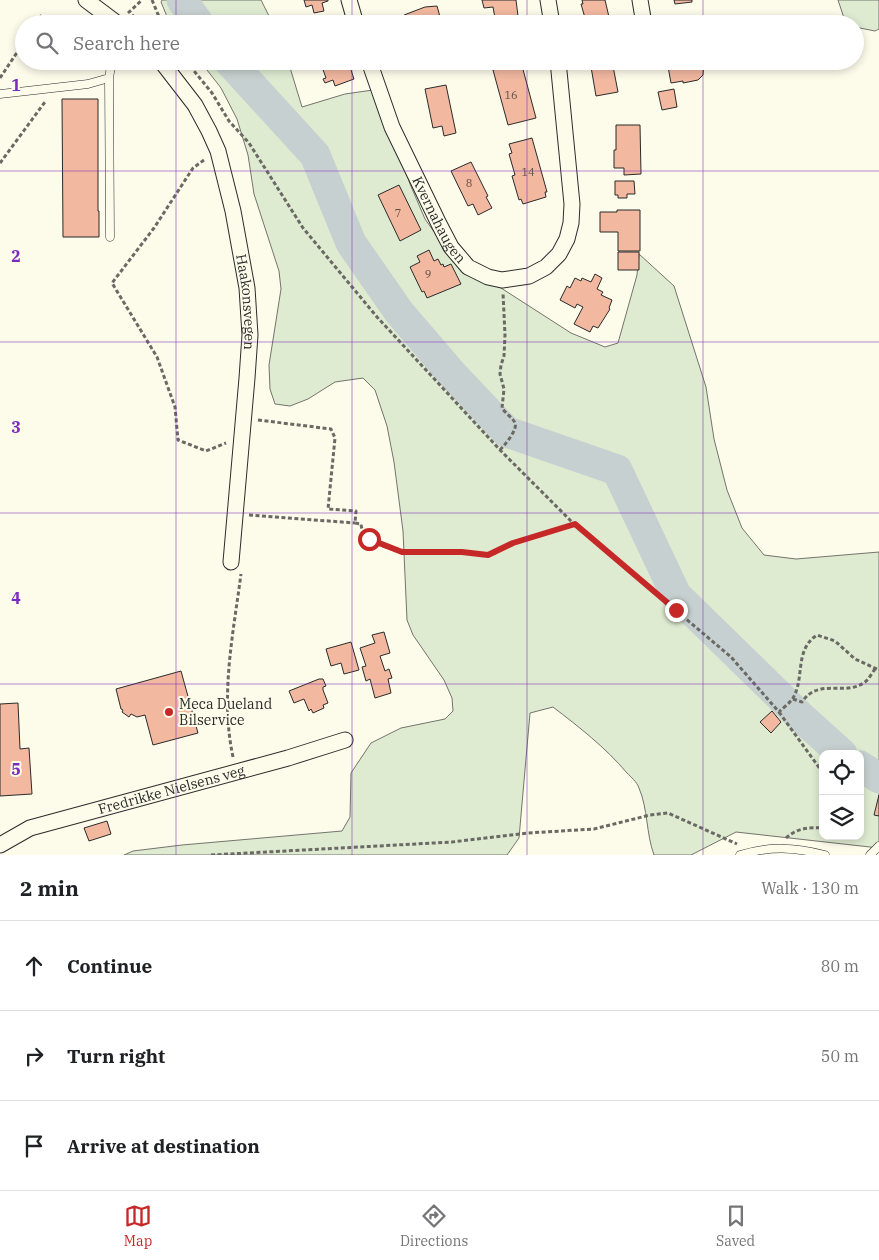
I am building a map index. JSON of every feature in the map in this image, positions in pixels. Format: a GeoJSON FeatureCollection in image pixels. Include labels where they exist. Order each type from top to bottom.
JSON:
{"type":"FeatureCollection","features":[{"type":"Feature","properties":{"kind":"street"},"geometry":{"type":"LineString","coordinates":[[86,0],[117,15]]}},
{"type":"Feature","properties":{"kind":"street"},"geometry":{"type":"LineString","coordinates":[[349,0],[353,15]]}},
{"type":"Feature","properties":{"kind":"street"},"geometry":{"type":"LineString","coordinates":[[548,0],[550,15]]}},
{"type":"Feature","properties":{"kind":"street"},"geometry":{"type":"LineString","coordinates":[[640,0],[642,15]]}},
{"type":"Feature","properties":{"kind":"street","name":"Haakonsvegen"},"geometry":{"type":"LineString","coordinates":[[168,70],[195,105],[210,131],[218,151],[233,211],[244,267],[250,335],[242,436],[236,566]]}},
{"type":"Feature","properties":{"kind":"street","name":"Kvernahaugen"},"geometry":{"type":"LineString","coordinates":[[372,70],[392,127],[451,247],[468,267],[502,280],[529,276],[546,267],[559,254],[567,239],[571,223],[572,204],[559,70]]}},
{"type":"Feature","properties":{"kind":"street","name":"Fredrikke Nielsens veg"},"geometry":{"type":"LineString","coordinates":[[0,845],[30,828],[345,740]]}},
{"type":"Feature","properties":{"kind":"lane"},"geometry":{"type":"LineString","coordinates":[[110,70],[110,236]]}},
{"type":"Feature","properties":{"kind":"lane"},"geometry":{"type":"LineString","coordinates":[[0,94],[88,84],[109,78]]}},
{"type":"Feature","properties":{"kind":"lane"},"geometry":{"type":"LineString","coordinates":[[870,855],[879,846]]}},
{"type":"Feature","properties":{"kind":"lane"},"geometry":{"type":"LineString","coordinates":[[740,855],[751,851],[792,848],[825,855]]}},
{"type":"Feature","properties":{"kind":"path"},"geometry":{"type":"LineString","coordinates":[[126,15],[142,0]]}},
{"type":"Feature","properties":{"kind":"path"},"geometry":{"type":"LineString","coordinates":[[152,0],[158,15]]}},
{"type":"Feature","properties":{"kind":"path"},"geometry":{"type":"LineString","coordinates":[[0,78],[15,56]]}},
{"type":"Feature","properties":{"kind":"path"},"geometry":{"type":"LineString","coordinates":[[194,70],[212,92],[229,121],[248,144],[303,228],[377,317],[500,450],[575,524],[731,657],[778,712],[819,768]]}},
{"type":"Feature","properties":{"kind":"path"},"geometry":{"type":"LineString","coordinates":[[0,164],[55,87]]}},
{"type":"Feature","properties":{"kind":"path"},"geometry":{"type":"LineString","coordinates":[[229,121],[218,151],[193,168],[154,228],[112,283],[157,357],[175,407],[178,440],[206,450],[242,436],[256,419],[331,430],[335,438],[328,509],[356,511],[355,523]]}},
{"type":"Feature","properties":{"kind":"path"},"geometry":{"type":"LineString","coordinates":[[500,450],[508,442],[516,426],[516,423],[502,408],[504,390],[500,374],[504,356],[505,335],[502,280]]}},
{"type":"Feature","properties":{"kind":"path"},"geometry":{"type":"LineString","coordinates":[[250,515],[361,524],[362,530],[369,539],[402,552],[462,552],[488,555],[513,543],[575,524]]}},
{"type":"Feature","properties":{"kind":"path"},"geometry":{"type":"LineString","coordinates":[[236,566],[227,681],[228,734],[236,772]]}},
{"type":"Feature","properties":{"kind":"path"},"geometry":{"type":"LineString","coordinates":[[778,712],[793,699],[802,658],[808,641],[817,635],[835,642],[855,659],[877,670],[864,682],[851,687],[829,687],[814,691],[807,695],[802,702],[793,699]]}},
{"type":"Feature","properties":{"kind":"path"},"geometry":{"type":"LineString","coordinates":[[211,855],[452,842],[528,833],[594,829],[650,815],[668,813],[751,851]]}},
{"type":"Feature","properties":{"kind":"path"},"geometry":{"type":"LineString","coordinates":[[780,848],[793,831],[819,828]]}},
{"type":"Feature","properties":{"kind":"green space"},"geometry":{"type":"Polygon","coordinates":[[[162,0],[261,0],[268,15],[166,15],[161,2],[162,0]]]}},
{"type":"Feature","properties":{"kind":"green space"},"geometry":{"type":"Polygon","coordinates":[[[838,0],[879,0],[879,29],[875,31],[864,29],[864,15],[843,15],[838,0]]]}},
{"type":"Feature","properties":{"kind":"green space"},"geometry":{"type":"Polygon","coordinates":[[[207,70],[291,70],[302,107],[345,94],[373,90],[425,219],[464,274],[501,288],[571,333],[605,347],[618,343],[637,275],[639,254],[674,286],[706,387],[714,439],[727,490],[742,528],[764,555],[796,559],[879,552],[879,848],[736,832],[691,855],[654,855],[644,804],[637,784],[601,746],[553,707],[530,713],[519,838],[507,855],[124,855],[133,851],[182,845],[342,831],[350,817],[351,773],[371,743],[401,728],[445,719],[453,711],[452,698],[444,680],[413,635],[407,620],[403,531],[394,462],[387,426],[375,390],[363,378],[335,382],[308,399],[290,406],[275,404],[270,389],[269,365],[281,289],[279,271],[254,194],[248,155],[237,119],[221,88],[207,70]]]}},
{"type":"Feature","properties":{"kind":"building"},"geometry":{"type":"Polygon","coordinates":[[[304,0],[328,1],[322,3],[324,11],[314,13],[312,5],[306,7],[304,0]]]}},
{"type":"Feature","properties":{"kind":"building"},"geometry":{"type":"Polygon","coordinates":[[[482,0],[516,0],[518,15],[494,15],[493,7],[484,8],[482,0]]]}},
{"type":"Feature","properties":{"kind":"building"},"geometry":{"type":"Polygon","coordinates":[[[582,0],[605,0],[609,15],[584,15],[581,4],[583,4],[582,0]]]}},
{"type":"Feature","properties":{"kind":"building"},"geometry":{"type":"Polygon","coordinates":[[[674,0],[692,0],[692,2],[675,4],[674,0]]]}},
{"type":"Feature","properties":{"kind":"building"},"geometry":{"type":"Polygon","coordinates":[[[437,6],[440,15],[404,15],[425,7],[437,6]]]}},
{"type":"Feature","properties":{"kind":"building"},"geometry":{"type":"Polygon","coordinates":[[[323,70],[351,70],[354,79],[335,86],[333,80],[325,83],[323,79],[326,78],[323,70]]]}},
{"type":"Feature","properties":{"kind":"building"},"geometry":{"type":"Polygon","coordinates":[[[493,70],[523,70],[536,118],[508,125],[493,70]]]}},
{"type":"Feature","properties":{"kind":"building"},"geometry":{"type":"Polygon","coordinates":[[[592,70],[614,70],[618,92],[596,96],[592,70]]]}},
{"type":"Feature","properties":{"kind":"building"},"geometry":{"type":"Polygon","coordinates":[[[669,70],[703,70],[703,75],[698,80],[671,83],[669,70]]]}},
{"type":"Feature","properties":{"kind":"building"},"geometry":{"type":"Polygon","coordinates":[[[446,85],[456,133],[444,136],[442,126],[433,128],[425,89],[446,85]]]}},
{"type":"Feature","properties":{"kind":"building"},"geometry":{"type":"Polygon","coordinates":[[[674,89],[677,107],[662,110],[658,92],[674,89]]]}},
{"type":"Feature","properties":{"kind":"building"},"geometry":{"type":"Polygon","coordinates":[[[62,99],[98,99],[99,237],[63,237],[62,99]]]}},
{"type":"Feature","properties":{"kind":"building"},"geometry":{"type":"Polygon","coordinates":[[[616,125],[640,125],[641,174],[624,175],[624,168],[614,168],[616,125]]]}},
{"type":"Feature","properties":{"kind":"building"},"geometry":{"type":"Polygon","coordinates":[[[532,138],[547,192],[545,192],[546,197],[523,204],[521,199],[519,200],[512,176],[515,175],[509,154],[512,153],[509,144],[532,138]]]}},
{"type":"Feature","properties":{"kind":"building"},"geometry":{"type":"Polygon","coordinates":[[[471,162],[492,208],[478,215],[473,204],[468,206],[451,171],[471,162]]]}},
{"type":"Feature","properties":{"kind":"building"},"geometry":{"type":"Polygon","coordinates":[[[615,181],[634,181],[635,194],[627,194],[627,198],[618,198],[618,195],[615,195],[615,181]]]}},
{"type":"Feature","properties":{"kind":"building"},"geometry":{"type":"Polygon","coordinates":[[[399,185],[421,230],[400,241],[378,195],[399,185]]]}},
{"type":"Feature","properties":{"kind":"building"},"geometry":{"type":"Polygon","coordinates":[[[617,210],[640,210],[640,251],[618,251],[618,232],[600,232],[600,212],[617,212],[617,210]]]}},
{"type":"Feature","properties":{"kind":"building"},"geometry":{"type":"Polygon","coordinates":[[[429,250],[434,261],[438,259],[444,267],[451,264],[461,284],[427,298],[410,267],[420,262],[417,256],[429,250]]]}},
{"type":"Feature","properties":{"kind":"building"},"geometry":{"type":"Polygon","coordinates":[[[618,252],[639,252],[639,270],[618,270],[618,252]]]}},
{"type":"Feature","properties":{"kind":"building"},"geometry":{"type":"Polygon","coordinates":[[[595,274],[602,278],[597,289],[603,292],[601,295],[612,300],[610,309],[598,328],[593,326],[590,332],[574,324],[583,307],[577,304],[575,308],[560,300],[567,286],[570,288],[575,278],[581,281],[582,278],[591,282],[595,274]]]}},
{"type":"Feature","properties":{"kind":"building"},"geometry":{"type":"Polygon","coordinates":[[[384,632],[390,653],[380,656],[385,671],[389,669],[392,678],[388,679],[391,693],[375,698],[370,679],[366,681],[362,667],[366,666],[360,648],[375,643],[372,635],[384,632]]]}},
{"type":"Feature","properties":{"kind":"building"},"geometry":{"type":"Polygon","coordinates":[[[351,642],[359,670],[344,674],[341,663],[331,666],[326,649],[351,642]]]}},
{"type":"Feature","properties":{"kind":"building"},"geometry":{"type":"Polygon","coordinates":[[[181,671],[198,733],[153,745],[145,715],[137,717],[131,714],[129,717],[122,712],[116,689],[181,671]]]}},
{"type":"Feature","properties":{"kind":"building"},"geometry":{"type":"Polygon","coordinates":[[[323,679],[326,686],[323,687],[323,690],[328,703],[323,705],[324,708],[313,713],[311,709],[309,711],[304,699],[294,703],[289,691],[323,679]]]}},
{"type":"Feature","properties":{"kind":"building"},"geometry":{"type":"Polygon","coordinates":[[[18,703],[20,749],[29,748],[32,794],[0,796],[0,704],[18,703]]]}},
{"type":"Feature","properties":{"kind":"building"},"geometry":{"type":"Polygon","coordinates":[[[772,711],[781,722],[771,733],[760,722],[772,711]]]}},
{"type":"Feature","properties":{"kind":"building"},"geometry":{"type":"Polygon","coordinates":[[[879,795],[879,816],[874,815],[879,795]]]}},
{"type":"Feature","properties":{"kind":"building"},"geometry":{"type":"Polygon","coordinates":[[[107,821],[111,834],[89,841],[84,828],[107,821]]]}},
{"type":"Feature","properties":{"kind":"waterway"},"geometry":{"type":"LineString","coordinates":[[182,0],[193,15]]}},
{"type":"Feature","properties":{"kind":"waterway"},"geometry":{"type":"LineString","coordinates":[[237,70],[315,155],[351,243],[399,312],[453,375],[507,432],[617,470],[676,595],[802,718],[838,750]]}},
{"type":"Feature","properties":{"kind":"waterway"},"geometry":{"type":"LineString","coordinates":[[864,769],[879,778]]}},
{"type":"Feature","properties":{"kind":"place","name":"Meca Dueland Bilservice"},"geometry":{"type":"Point","coordinates":[169,712]}},
{"type":"Feature","properties":{"kind":"route"},"geometry":{"type":"LineString","coordinates":[[369,539],[402,552],[462,552],[488,555],[513,543],[575,524],[676,610]]}}]}
